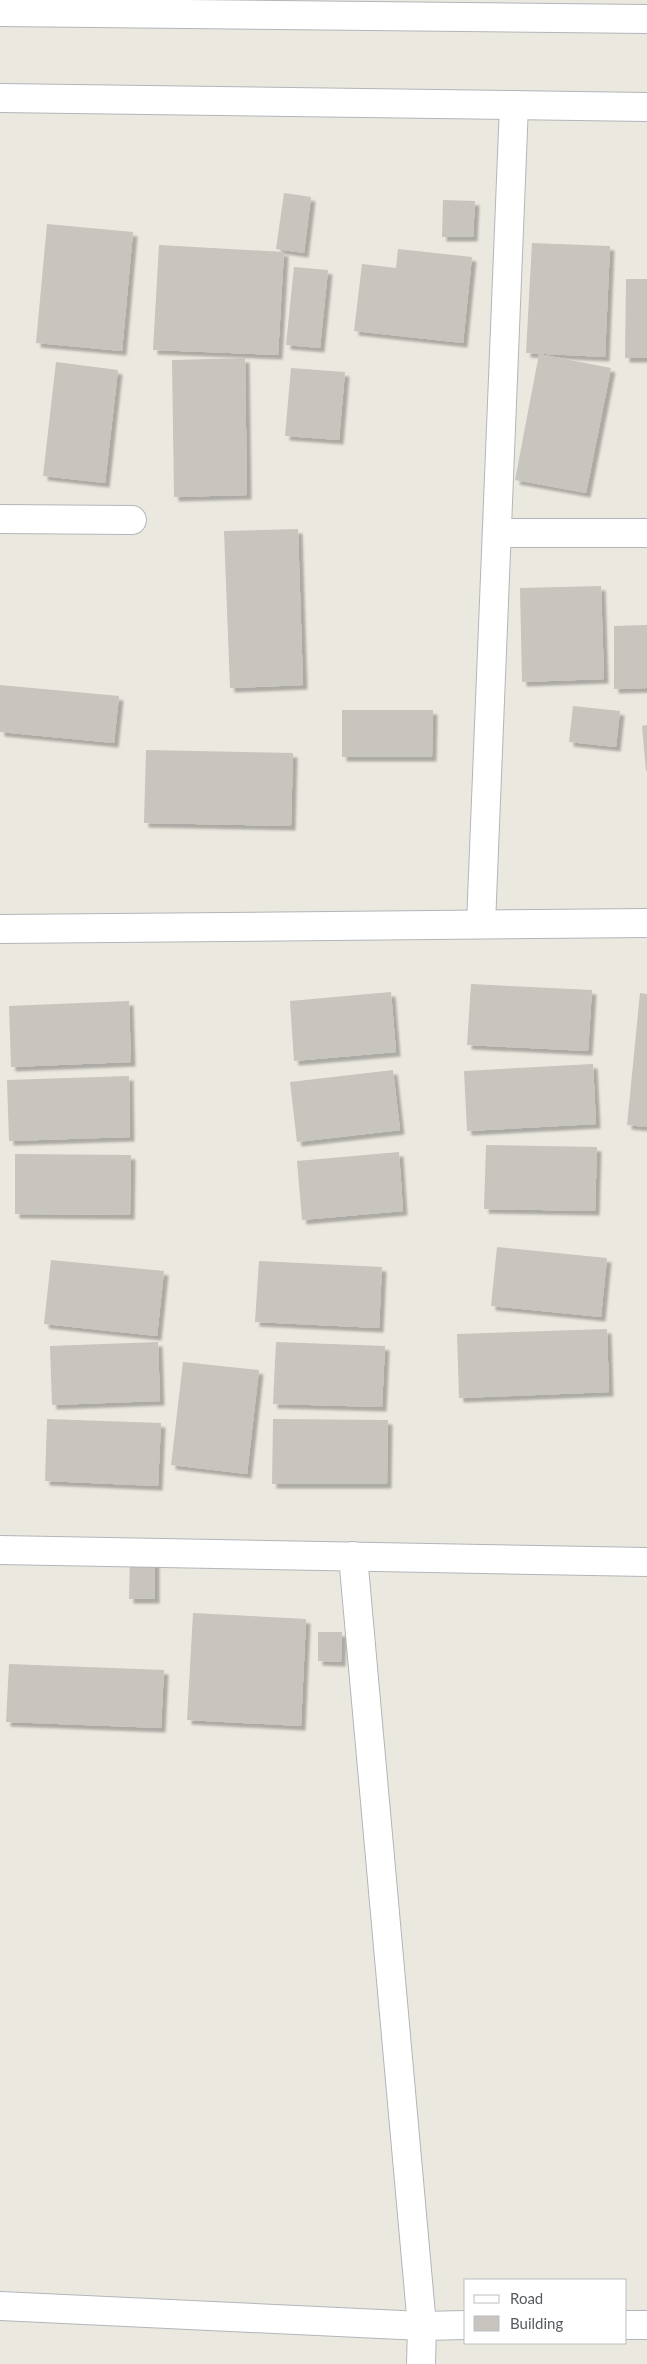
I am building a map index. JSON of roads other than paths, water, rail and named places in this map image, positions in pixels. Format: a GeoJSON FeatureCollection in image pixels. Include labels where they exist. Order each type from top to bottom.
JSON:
{"type":"FeatureCollection","features":[{"type":"Feature","properties":{"kind":"street"},"geometry":{"type":"LineString","coordinates":[[0,12],[296,8],[647,19]]}},
{"type":"Feature","properties":{"kind":"street"},"geometry":{"type":"LineString","coordinates":[[0,98],[647,107]]}},
{"type":"Feature","properties":{"kind":"street"},"geometry":{"type":"LineString","coordinates":[[481,924],[514,105]]}},
{"type":"Feature","properties":{"kind":"street"},"geometry":{"type":"LineString","coordinates":[[0,519],[132,520]]}},
{"type":"Feature","properties":{"kind":"street"},"geometry":{"type":"LineString","coordinates":[[497,533],[647,533]]}},
{"type":"Feature","properties":{"kind":"street"},"geometry":{"type":"LineString","coordinates":[[0,929],[647,923]]}},
{"type":"Feature","properties":{"kind":"street"},"geometry":{"type":"LineString","coordinates":[[0,1550],[647,1562]]}},
{"type":"Feature","properties":{"kind":"street"},"geometry":{"type":"LineString","coordinates":[[353,1556],[422,2326],[421,2364]]}},
{"type":"Feature","properties":{"kind":"street"},"geometry":{"type":"LineString","coordinates":[[0,2306],[422,2326],[464,2325]]}},
{"type":"Feature","properties":{"kind":"street"},"geometry":{"type":"LineString","coordinates":[[627,2325],[647,2325]]}}]}
